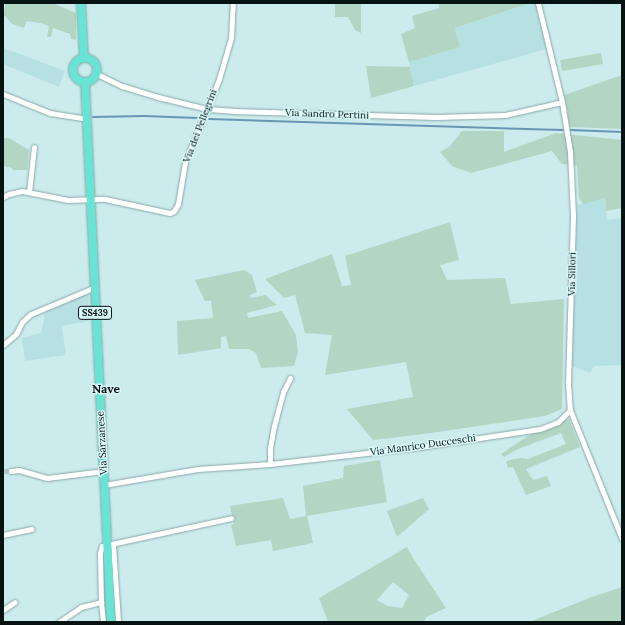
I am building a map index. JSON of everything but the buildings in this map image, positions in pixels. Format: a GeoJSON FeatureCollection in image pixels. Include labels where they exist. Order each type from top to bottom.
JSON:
{"type":"FeatureCollection","features":[{"type":"Feature","properties":{"kind":"main road"},"geometry":{"type":"LineString","coordinates":[[81,3],[84,58]]}},
{"type":"Feature","properties":{"kind":"main road"},"geometry":{"type":"LineString","coordinates":[[84,58],[95,62],[97,74],[92,80],[85,82],[75,77],[74,69],[77,62],[84,58]]}},
{"type":"Feature","properties":{"kind":"main road","name":"Via Sarzanese"},"geometry":{"type":"LineString","coordinates":[[85,82],[93,288],[104,485],[110,544],[110,622]]}},
{"type":"Feature","properties":{"kind":"street","name":"Via dei Pellegrini"},"geometry":{"type":"LineString","coordinates":[[89,199],[105,199],[170,212],[174,211],[178,204],[185,162],[207,109],[231,38],[233,3]]}},
{"type":"Feature","properties":{"kind":"street","name":"Via Sillori"},"geometry":{"type":"LineString","coordinates":[[538,3],[562,102],[570,152],[573,216],[568,382],[570,410],[622,539]]}},
{"type":"Feature","properties":{"kind":"street","name":"Via Sandro Pertini"},"geometry":{"type":"LineString","coordinates":[[97,74],[122,86],[207,109],[436,117],[505,115],[562,102]]}},
{"type":"Feature","properties":{"kind":"street"},"geometry":{"type":"LineString","coordinates":[[3,94],[50,113],[86,119]]}},
{"type":"Feature","properties":{"kind":"street"},"geometry":{"type":"LineString","coordinates":[[29,192],[34,147]]}},
{"type":"Feature","properties":{"kind":"street"},"geometry":{"type":"LineString","coordinates":[[3,197],[16,192],[29,192],[68,200],[89,199]]}},
{"type":"Feature","properties":{"kind":"street"},"geometry":{"type":"LineString","coordinates":[[3,345],[16,334],[22,322],[31,314],[93,288]]}},
{"type":"Feature","properties":{"kind":"street"},"geometry":{"type":"LineString","coordinates":[[270,464],[270,448],[274,426],[283,392],[290,378]]}},
{"type":"Feature","properties":{"kind":"street","name":"Via Manrico Ducceschi"},"geometry":{"type":"LineString","coordinates":[[104,485],[191,470],[270,464],[419,447],[540,429],[558,422],[570,410]]}},
{"type":"Feature","properties":{"kind":"street"},"geometry":{"type":"LineString","coordinates":[[11,471],[20,470],[47,478],[104,471]]}},
{"type":"Feature","properties":{"kind":"street"},"geometry":{"type":"LineString","coordinates":[[103,622],[100,549],[102,546],[231,518]]}},
{"type":"Feature","properties":{"kind":"street"},"geometry":{"type":"LineString","coordinates":[[3,535],[30,529]]}},
{"type":"Feature","properties":{"kind":"street"},"geometry":{"type":"LineString","coordinates":[[110,544],[118,622]]}},
{"type":"Feature","properties":{"kind":"street"},"geometry":{"type":"LineString","coordinates":[[3,610],[15,602]]}},
{"type":"Feature","properties":{"kind":"street"},"geometry":{"type":"LineString","coordinates":[[59,622],[81,607],[101,602]]}},
{"type":"Feature","properties":{"kind":"shaded area"},"geometry":{"type":"Polygon","coordinates":[[[530,3],[540,3],[550,48],[414,86],[409,62],[460,47],[455,28],[530,3]]]}},
{"type":"Feature","properties":{"kind":"shaded area"},"geometry":{"type":"Polygon","coordinates":[[[3,48],[65,71],[59,87],[3,64],[3,48]]]}},
{"type":"Feature","properties":{"kind":"shaded area"},"geometry":{"type":"Polygon","coordinates":[[[605,198],[607,220],[622,218],[622,365],[594,366],[590,373],[572,366],[577,205],[605,198]]]}},
{"type":"Feature","properties":{"kind":"shaded area"},"geometry":{"type":"Polygon","coordinates":[[[88,293],[89,321],[62,326],[66,355],[25,361],[22,338],[41,333],[46,310],[88,293]]]}},
{"type":"Feature","properties":{"kind":"green space"},"geometry":{"type":"Polygon","coordinates":[[[3,3],[52,3],[76,13],[76,40],[71,39],[70,34],[53,28],[51,37],[47,37],[49,26],[40,23],[27,21],[24,28],[12,24],[4,15],[5,4],[3,3]]]}},
{"type":"Feature","properties":{"kind":"green space"},"geometry":{"type":"Polygon","coordinates":[[[335,3],[361,3],[361,33],[355,30],[348,17],[335,17],[335,3]]]}},
{"type":"Feature","properties":{"kind":"green space"},"geometry":{"type":"Polygon","coordinates":[[[439,3],[530,3],[455,28],[460,47],[409,62],[401,34],[415,28],[412,16],[439,8],[439,3]]]}},
{"type":"Feature","properties":{"kind":"green space"},"geometry":{"type":"Polygon","coordinates":[[[601,53],[603,64],[562,71],[560,60],[601,53]]]}},
{"type":"Feature","properties":{"kind":"green space"},"geometry":{"type":"Polygon","coordinates":[[[366,66],[410,67],[414,86],[371,98],[366,66]]]}},
{"type":"Feature","properties":{"kind":"green space"},"geometry":{"type":"Polygon","coordinates":[[[622,75],[622,129],[570,127],[564,95],[622,75]]]}},
{"type":"Feature","properties":{"kind":"green space"},"geometry":{"type":"Polygon","coordinates":[[[462,131],[504,131],[504,152],[556,133],[622,140],[622,208],[606,211],[605,198],[583,204],[579,198],[577,165],[562,164],[552,151],[471,173],[452,166],[440,152],[450,146],[462,131]]]}},
{"type":"Feature","properties":{"kind":"green space"},"geometry":{"type":"Polygon","coordinates":[[[3,138],[9,138],[29,150],[27,170],[13,170],[12,168],[3,166],[3,138]]]}},
{"type":"Feature","properties":{"kind":"green space"},"geometry":{"type":"Polygon","coordinates":[[[450,222],[459,260],[440,265],[447,280],[505,278],[511,304],[564,299],[562,409],[545,416],[373,440],[347,409],[413,397],[406,362],[325,375],[332,335],[305,333],[295,295],[284,298],[265,279],[332,254],[342,286],[351,285],[345,256],[450,222]]]}},
{"type":"Feature","properties":{"kind":"green space"},"geometry":{"type":"Polygon","coordinates":[[[244,270],[252,275],[257,292],[250,295],[251,298],[265,295],[277,305],[247,313],[248,318],[282,311],[296,335],[298,352],[294,366],[261,368],[256,353],[249,349],[229,349],[226,336],[221,337],[221,348],[178,355],[177,321],[213,318],[211,301],[205,301],[195,280],[244,270]]]}},
{"type":"Feature","properties":{"kind":"green space"},"geometry":{"type":"Polygon","coordinates":[[[569,419],[580,447],[526,469],[533,480],[547,476],[551,486],[526,495],[513,467],[508,468],[506,461],[520,458],[528,459],[566,444],[561,433],[518,449],[504,457],[501,454],[528,436],[569,419]]]}},
{"type":"Feature","properties":{"kind":"green space"},"geometry":{"type":"Polygon","coordinates":[[[380,460],[387,502],[307,516],[313,543],[273,551],[271,540],[236,546],[231,525],[234,524],[230,506],[283,498],[290,519],[306,516],[303,486],[343,478],[344,466],[380,460]]]}},
{"type":"Feature","properties":{"kind":"green space"},"geometry":{"type":"Polygon","coordinates":[[[423,498],[429,509],[397,537],[387,511],[423,498]]]}},
{"type":"Feature","properties":{"kind":"green space"},"geometry":{"type":"Polygon","coordinates":[[[407,547],[446,608],[426,617],[424,622],[328,622],[319,598],[407,547]],[[393,582],[377,600],[387,606],[402,608],[409,595],[393,582]]]}},
{"type":"Feature","properties":{"kind":"green space"},"geometry":{"type":"Polygon","coordinates":[[[622,587],[622,622],[529,622],[592,597],[622,587]]]}},
{"type":"Feature","properties":{"kind":"waterway"},"geometry":{"type":"LineString","coordinates":[[93,117],[144,116],[198,118]]}},
{"type":"Feature","properties":{"kind":"waterway"},"geometry":{"type":"LineString","coordinates":[[209,119],[563,130]]}},
{"type":"Feature","properties":{"kind":"waterway"},"geometry":{"type":"LineString","coordinates":[[570,130],[622,132]]}},
{"type":"Feature","properties":{"kind":"tunnel"},"geometry":{"type":"LineString","coordinates":[[3,471],[11,471]]}},
{"type":"Feature","properties":{"kind":"district","name":"Nave"},"geometry":{"type":"Point","coordinates":[106,389]}}]}
